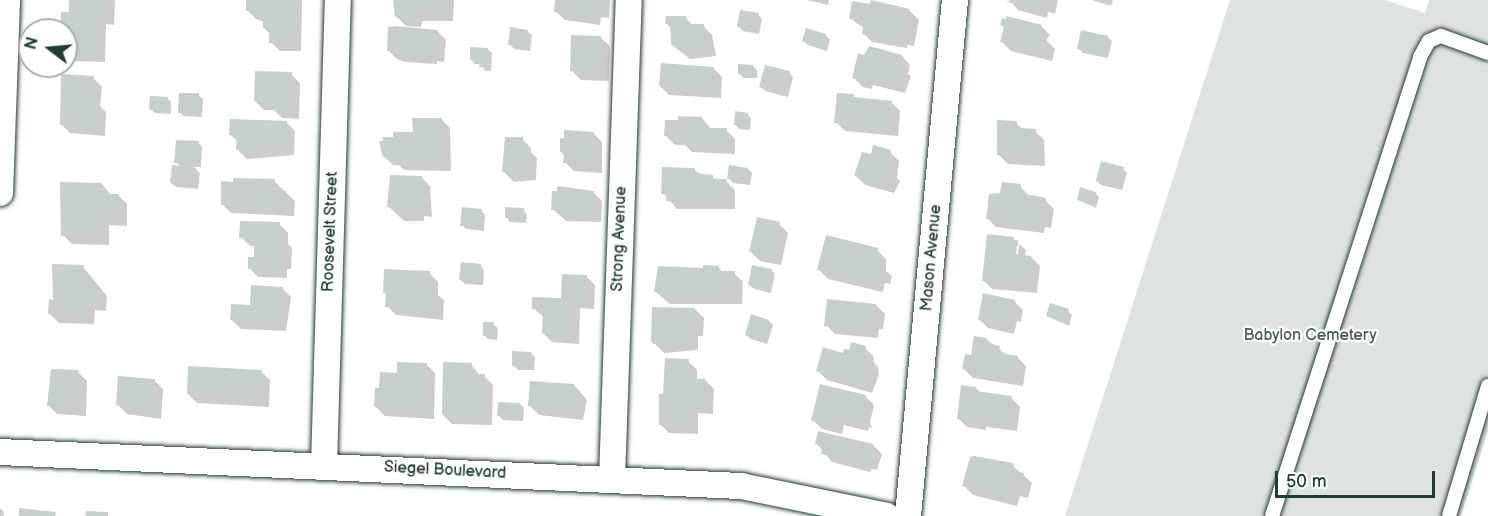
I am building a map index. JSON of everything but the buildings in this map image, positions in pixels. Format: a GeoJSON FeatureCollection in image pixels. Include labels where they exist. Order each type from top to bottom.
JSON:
{"type":"FeatureCollection","features":[{"type":"Feature","properties":{"kind":"street"},"geometry":{"type":"LineString","coordinates":[[0,193],[7,0]]}},
{"type":"Feature","properties":{"kind":"street","name":"Roosevelt Street"},"geometry":{"type":"LineString","coordinates":[[324,465],[338,0]]}},
{"type":"Feature","properties":{"kind":"street","name":"Strong Avenue"},"geometry":{"type":"LineString","coordinates":[[612,479],[629,0]]}},
{"type":"Feature","properties":{"kind":"street","name":"Mason Avenue"},"geometry":{"type":"LineString","coordinates":[[908,516],[955,0]]}},
{"type":"Feature","properties":{"kind":"street","name":"Siegel Boulevard"},"geometry":{"type":"LineString","coordinates":[[0,452],[324,465],[741,486],[887,516]]}},
{"type":"Feature","properties":{"kind":"lane"},"geometry":{"type":"LineString","coordinates":[[1272,516],[1420,57],[1429,40],[1441,36],[1488,53]]}},
{"type":"Feature","properties":{"kind":"lane"},"geometry":{"type":"LineString","coordinates":[[1449,516],[1488,386]]}},
{"type":"Feature","properties":{"kind":"green space","name":"Babylon Cemetery"},"geometry":{"type":"Polygon","coordinates":[[[1230,0],[1385,0],[1425,13],[1429,0],[1488,0],[1488,431],[1461,516],[1065,516],[1230,0]]]}}]}
